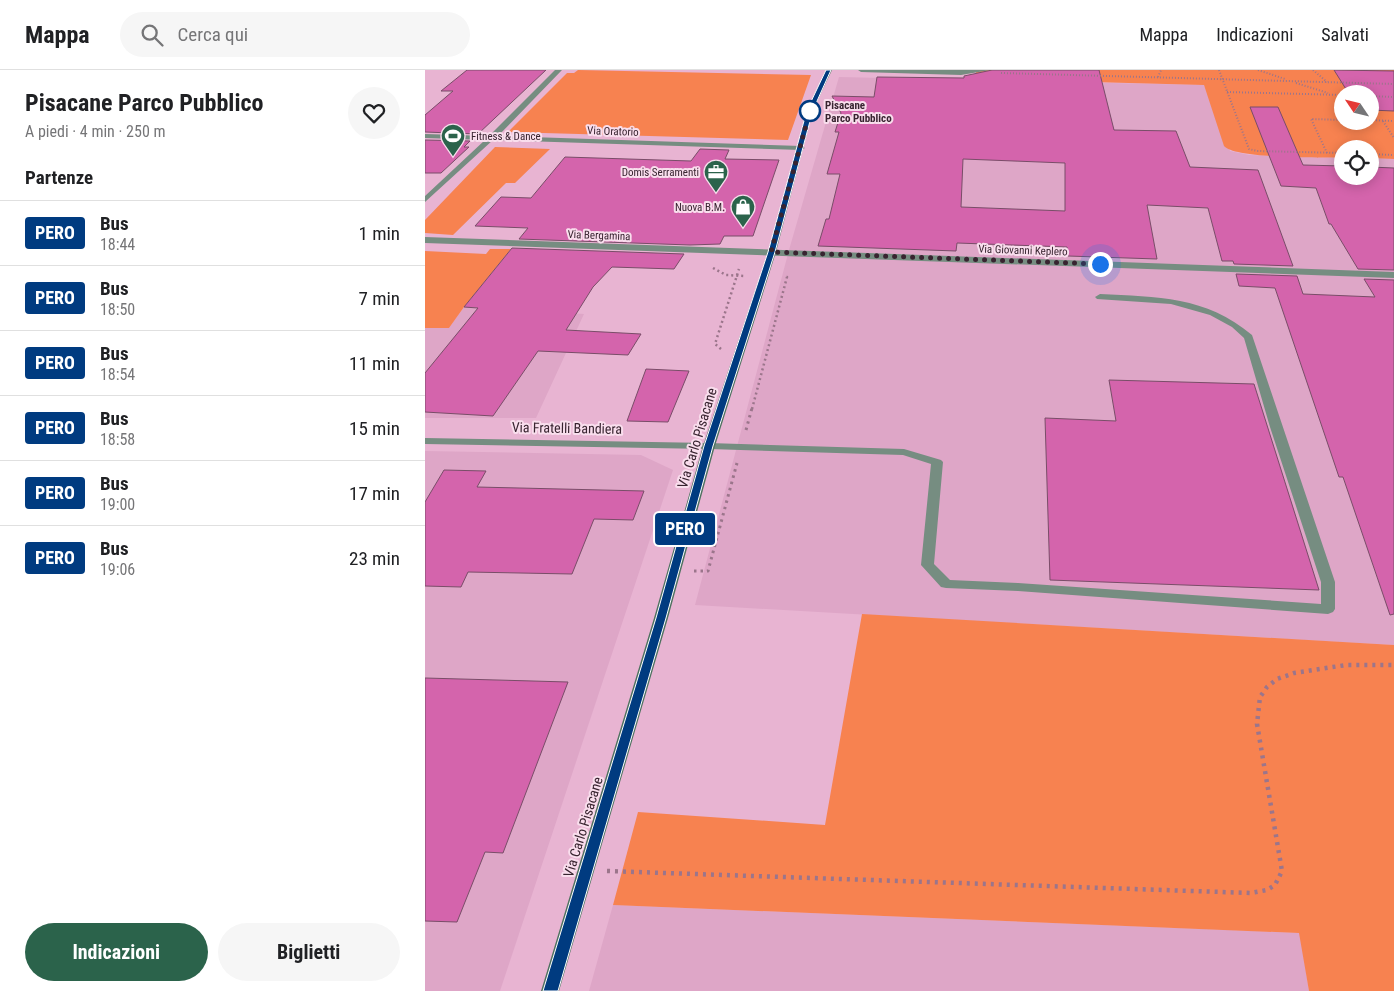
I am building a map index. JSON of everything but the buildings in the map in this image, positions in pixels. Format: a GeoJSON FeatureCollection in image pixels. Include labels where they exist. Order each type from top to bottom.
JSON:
{"type":"FeatureCollection","features":[{"type":"Feature","properties":{"kind":"street"},"geometry":{"type":"LineString","coordinates":[[425,200],[559,70]]}},
{"type":"Feature","properties":{"kind":"street","name":"Via Carlo Pisacane"},"geometry":{"type":"LineString","coordinates":[[550,991],[661,618],[709,446],[771,252],[810,110],[829,70]]}},
{"type":"Feature","properties":{"kind":"street"},"geometry":{"type":"LineString","coordinates":[[861,70],[961,73],[986,70]]}},
{"type":"Feature","properties":{"kind":"street","name":"Via Oratorio"},"geometry":{"type":"LineString","coordinates":[[425,136],[801,148]]}},
{"type":"Feature","properties":{"kind":"street","name":"Via Bergamina"},"geometry":{"type":"LineString","coordinates":[[425,240],[771,252]]}},
{"type":"Feature","properties":{"kind":"street","name":"Via Giovanni Keplero"},"geometry":{"type":"LineString","coordinates":[[771,252],[1394,275]]}},
{"type":"Feature","properties":{"kind":"street","name":"Via Fratelli Bandiera"},"geometry":{"type":"LineString","coordinates":[[425,441],[709,446],[903,452],[937,462],[927,564],[946,584],[1018,587],[1328,610],[1328,582],[1276,427],[1249,337],[1235,325],[1213,313],[1172,301],[1100,297]]}},
{"type":"Feature","properties":{"kind":"path"},"geometry":{"type":"LineString","coordinates":[[986,70],[998,73],[1394,84]]}},
{"type":"Feature","properties":{"kind":"path"},"geometry":{"type":"LineString","coordinates":[[1158,77],[1161,70]]}},
{"type":"Feature","properties":{"kind":"path"},"geometry":{"type":"LineString","coordinates":[[1219,70],[1249,149],[1257,151],[1334,153]]}},
{"type":"Feature","properties":{"kind":"path"},"geometry":{"type":"LineString","coordinates":[[1258,70],[1333,95]]}},
{"type":"Feature","properties":{"kind":"path"},"geometry":{"type":"LineString","coordinates":[[1313,70],[1327,82]]}},
{"type":"Feature","properties":{"kind":"path"},"geometry":{"type":"LineString","coordinates":[[1227,92],[1333,95]]}},
{"type":"Feature","properties":{"kind":"path"},"geometry":{"type":"LineString","coordinates":[[1379,96],[1394,97]]}},
{"type":"Feature","properties":{"kind":"path"},"geometry":{"type":"LineString","coordinates":[[1327,153],[1311,118],[1334,119]]}},
{"type":"Feature","properties":{"kind":"path"},"geometry":{"type":"LineString","coordinates":[[1379,121],[1394,121]]}},
{"type":"Feature","properties":{"kind":"path"},"geometry":{"type":"LineString","coordinates":[[1383,121],[1394,138]]}},
{"type":"Feature","properties":{"kind":"path"},"geometry":{"type":"LineString","coordinates":[[1379,154],[1394,155]]}},
{"type":"Feature","properties":{"kind":"path"},"geometry":{"type":"LineString","coordinates":[[737,358],[715,344],[740,262],[741,251]]}},
{"type":"Feature","properties":{"kind":"path"},"geometry":{"type":"LineString","coordinates":[[587,868],[651,874],[1251,893],[1267,891],[1276,886],[1282,871],[1257,724],[1257,709],[1260,697],[1267,687],[1277,679],[1294,673],[1346,665],[1394,665]]}},
{"type":"Feature","properties":{"kind":"shaded area"},"geometry":{"type":"Polygon","coordinates":[[[578,70],[811,75],[788,140],[508,132],[567,73],[574,73],[578,70]]]}},
{"type":"Feature","properties":{"kind":"shaded area"},"geometry":{"type":"Polygon","coordinates":[[[987,70],[1394,70],[1394,159],[1379,158],[1379,140],[1334,140],[1334,158],[1261,155],[1231,150],[1224,146],[1204,85],[977,79],[976,72],[987,70]]]}},
{"type":"Feature","properties":{"kind":"shaded area"},"geometry":{"type":"Polygon","coordinates":[[[839,77],[1204,85],[1230,151],[1249,155],[1334,158],[1334,185],[1379,185],[1379,158],[1394,159],[1394,645],[695,605],[789,250],[839,77]]]}},
{"type":"Feature","properties":{"kind":"shaded area"},"geometry":{"type":"Polygon","coordinates":[[[495,147],[550,149],[515,183],[506,183],[453,235],[425,233],[425,220],[495,147]]]}},
{"type":"Feature","properties":{"kind":"shaded area"},"geometry":{"type":"Polygon","coordinates":[[[490,249],[511,249],[449,328],[425,328],[425,251],[486,254],[490,249]]]}},
{"type":"Feature","properties":{"kind":"shaded area"},"geometry":{"type":"Polygon","coordinates":[[[464,307],[584,314],[536,418],[425,418],[425,328],[449,328],[464,307]]]}},
{"type":"Feature","properties":{"kind":"shaded area"},"geometry":{"type":"Polygon","coordinates":[[[425,451],[641,455],[673,470],[500,991],[425,991],[425,451]]]}},
{"type":"Feature","properties":{"kind":"shaded area"},"geometry":{"type":"Polygon","coordinates":[[[862,614],[1394,645],[1394,991],[1309,991],[1299,933],[613,905],[638,812],[825,825],[862,614]]]}},
{"type":"Feature","properties":{"kind":"shaded area"},"geometry":{"type":"Polygon","coordinates":[[[613,905],[1300,933],[1309,991],[589,991],[613,905]]]}},
{"type":"Feature","properties":{"kind":"bus line","name":"PERO"},"geometry":{"type":"LineString","coordinates":[[550,991],[661,618],[709,446],[771,252],[810,110],[829,70]]}},
{"type":"Feature","properties":{"kind":"place","name":"Pisacane Parco Pubblico"},"geometry":{"type":"Point","coordinates":[810,111]}},
{"type":"Feature","properties":{"kind":"place","name":"Fitness & Dance"},"geometry":{"type":"Point","coordinates":[453,157]}},
{"type":"Feature","properties":{"kind":"place","name":"Domis Serramenti"},"geometry":{"type":"Point","coordinates":[716,193]}},
{"type":"Feature","properties":{"kind":"place","name":"Nuova B.M."},"geometry":{"type":"Point","coordinates":[743,228]}},
{"type":"Feature","properties":{"kind":"route"},"geometry":{"type":"LineString","coordinates":[[810,111],[771,252],[1100,264]]}}]}
